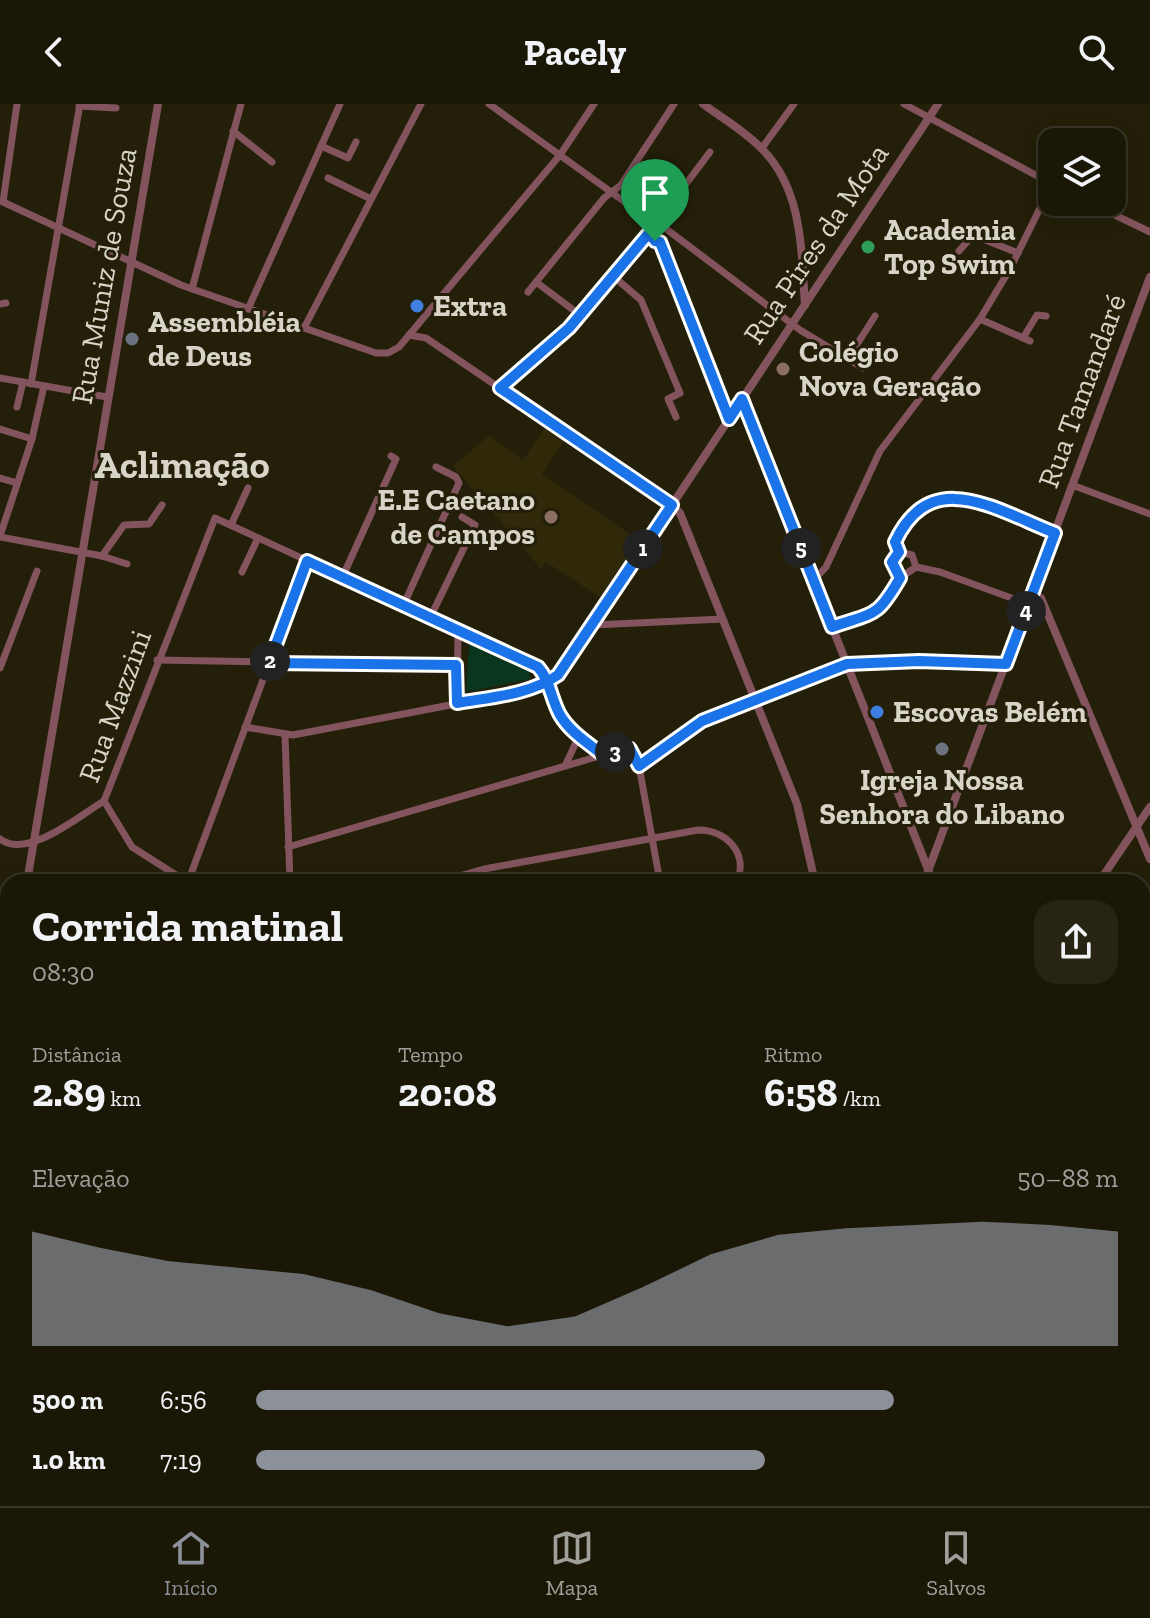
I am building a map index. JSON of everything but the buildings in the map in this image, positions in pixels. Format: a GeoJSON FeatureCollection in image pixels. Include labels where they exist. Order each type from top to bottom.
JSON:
{"type":"FeatureCollection","features":[{"type":"Feature","properties":{"kind":"street"},"geometry":{"type":"LineString","coordinates":[[17,104],[2,202],[59,225],[192,289],[382,354],[394,350],[409,335],[560,155],[594,104]]}},
{"type":"Feature","properties":{"kind":"street","name":"Rua Muniz de Souza"},"geometry":{"type":"LineString","coordinates":[[28,874],[158,104]]}},
{"type":"Feature","properties":{"kind":"street"},"geometry":{"type":"LineString","coordinates":[[192,289],[241,104]]}},
{"type":"Feature","properties":{"kind":"street"},"geometry":{"type":"LineString","coordinates":[[248,309],[340,104]]}},
{"type":"Feature","properties":{"kind":"street"},"geometry":{"type":"LineString","coordinates":[[304,328],[421,104]]}},
{"type":"Feature","properties":{"kind":"street"},"geometry":{"type":"LineString","coordinates":[[528,292],[608,194],[621,185],[674,104]]}},
{"type":"Feature","properties":{"kind":"street"},"geometry":{"type":"LineString","coordinates":[[703,104],[762,148],[780,172],[796,210],[805,306]]}},
{"type":"Feature","properties":{"kind":"street"},"geometry":{"type":"LineString","coordinates":[[762,148],[794,104]]}},
{"type":"Feature","properties":{"kind":"street"},"geometry":{"type":"LineString","coordinates":[[904,104],[928,120],[1038,177]]}},
{"type":"Feature","properties":{"kind":"street","name":"Rua Pires da Mota"},"geometry":{"type":"LineString","coordinates":[[547,682],[563,670],[938,104]]}},
{"type":"Feature","properties":{"kind":"street"},"geometry":{"type":"LineString","coordinates":[[17,407],[27,383],[80,105],[116,108]]}},
{"type":"Feature","properties":{"kind":"street"},"geometry":{"type":"LineString","coordinates":[[494,105],[608,194],[666,225],[669,232],[793,324],[863,368]]}},
{"type":"Feature","properties":{"kind":"street"},"geometry":{"type":"LineString","coordinates":[[233,131],[272,162]]}},
{"type":"Feature","properties":{"kind":"street"},"geometry":{"type":"LineString","coordinates":[[321,146],[348,158],[356,142]]}},
{"type":"Feature","properties":{"kind":"street"},"geometry":{"type":"LineString","coordinates":[[500,388],[580,315],[649,233],[710,152]]}},
{"type":"Feature","properties":{"kind":"street"},"geometry":{"type":"LineString","coordinates":[[328,178],[371,199]]}},
{"type":"Feature","properties":{"kind":"street"},"geometry":{"type":"LineString","coordinates":[[814,580],[826,567],[880,451],[980,319],[1038,212]]}},
{"type":"Feature","properties":{"kind":"street"},"geometry":{"type":"LineString","coordinates":[[1117,216],[1150,232]]}},
{"type":"Feature","properties":{"kind":"street"},"geometry":{"type":"LineString","coordinates":[[660,242],[669,232]]}},
{"type":"Feature","properties":{"kind":"street"},"geometry":{"type":"LineString","coordinates":[[649,233],[652,240],[660,242]]}},
{"type":"Feature","properties":{"kind":"street"},"geometry":{"type":"LineString","coordinates":[[959,251],[973,235],[1018,253]]}},
{"type":"Feature","properties":{"kind":"street"},"geometry":{"type":"LineString","coordinates":[[660,242],[729,419]]}},
{"type":"Feature","properties":{"kind":"street"},"geometry":{"type":"LineString","coordinates":[[613,276],[641,300],[680,393],[668,399],[676,417]]}},
{"type":"Feature","properties":{"kind":"street"},"geometry":{"type":"LineString","coordinates":[[803,276],[810,282],[821,281]]}},
{"type":"Feature","properties":{"kind":"street","name":"Rua Tamandaré"},"geometry":{"type":"LineString","coordinates":[[928,874],[1150,277]]}},
{"type":"Feature","properties":{"kind":"street"},"geometry":{"type":"LineString","coordinates":[[536,282],[580,315]]}},
{"type":"Feature","properties":{"kind":"street"},"geometry":{"type":"LineString","coordinates":[[980,319],[1026,340],[1037,315],[1046,316]]}},
{"type":"Feature","properties":{"kind":"street"},"geometry":{"type":"LineString","coordinates":[[849,357],[875,316]]}},
{"type":"Feature","properties":{"kind":"street"},"geometry":{"type":"LineString","coordinates":[[409,335],[426,338],[680,513],[797,804],[813,874]]}},
{"type":"Feature","properties":{"kind":"street"},"geometry":{"type":"LineString","coordinates":[[0,378],[107,397]]}},
{"type":"Feature","properties":{"kind":"street"},"geometry":{"type":"LineString","coordinates":[[44,386],[32,439],[2,522],[0,536],[102,556],[127,564]]}},
{"type":"Feature","properties":{"kind":"street"},"geometry":{"type":"LineString","coordinates":[[742,399],[930,874]]}},
{"type":"Feature","properties":{"kind":"street"},"geometry":{"type":"LineString","coordinates":[[0,429],[32,439]]}},
{"type":"Feature","properties":{"kind":"street"},"geometry":{"type":"LineString","coordinates":[[342,578],[396,459],[391,456]]}},
{"type":"Feature","properties":{"kind":"street"},"geometry":{"type":"LineString","coordinates":[[403,606],[459,483],[456,477],[436,467]]}},
{"type":"Feature","properties":{"kind":"street"},"geometry":{"type":"LineString","coordinates":[[0,478],[17,483]]}},
{"type":"Feature","properties":{"kind":"street"},"geometry":{"type":"LineString","coordinates":[[1072,485],[1150,514]]}},
{"type":"Feature","properties":{"kind":"street"},"geometry":{"type":"LineString","coordinates":[[248,488],[231,525],[538,667],[560,715],[579,736],[603,755]]}},
{"type":"Feature","properties":{"kind":"street"},"geometry":{"type":"LineString","coordinates":[[899,552],[895,542],[909,518],[930,502],[950,496],[1055,533]]}},
{"type":"Feature","properties":{"kind":"street"},"geometry":{"type":"LineString","coordinates":[[102,556],[124,525],[149,524],[162,505]]}},
{"type":"Feature","properties":{"kind":"street"},"geometry":{"type":"LineString","coordinates":[[430,618],[475,525],[462,517]]}},
{"type":"Feature","properties":{"kind":"street","name":"Rua Mazzini"},"geometry":{"type":"LineString","coordinates":[[174,874],[132,847],[104,801],[214,518],[231,525]]}},
{"type":"Feature","properties":{"kind":"street"},"geometry":{"type":"LineString","coordinates":[[242,572],[258,538]]}},
{"type":"Feature","properties":{"kind":"street"},"geometry":{"type":"LineString","coordinates":[[899,552],[912,555],[916,567]]}},
{"type":"Feature","properties":{"kind":"street"},"geometry":{"type":"LineString","coordinates":[[899,552],[892,562],[900,578]]}},
{"type":"Feature","properties":{"kind":"street"},"geometry":{"type":"LineString","coordinates":[[445,559],[456,565]]}},
{"type":"Feature","properties":{"kind":"street"},"geometry":{"type":"LineString","coordinates":[[190,874],[307,561]]}},
{"type":"Feature","properties":{"kind":"street"},"geometry":{"type":"LineString","coordinates":[[832,627],[883,607],[900,578],[916,567],[940,572],[1028,604]]}},
{"type":"Feature","properties":{"kind":"street"},"geometry":{"type":"LineString","coordinates":[[0,668],[37,571]]}},
{"type":"Feature","properties":{"kind":"street"},"geometry":{"type":"LineString","coordinates":[[1032,594],[1041,598],[1150,859]]}},
{"type":"Feature","properties":{"kind":"street"},"geometry":{"type":"LineString","coordinates":[[602,611],[608,623]]}},
{"type":"Feature","properties":{"kind":"street"},"geometry":{"type":"LineString","coordinates":[[593,625],[723,619]]}},
{"type":"Feature","properties":{"kind":"street"},"geometry":{"type":"LineString","coordinates":[[457,703],[458,631]]}},
{"type":"Feature","properties":{"kind":"street"},"geometry":{"type":"LineString","coordinates":[[157,660],[456,665]]}},
{"type":"Feature","properties":{"kind":"street"},"geometry":{"type":"LineString","coordinates":[[639,766],[699,723],[847,664],[919,661],[1006,664]]}},
{"type":"Feature","properties":{"kind":"street"},"geometry":{"type":"LineString","coordinates":[[245,727],[285,735],[529,690],[547,682]]}},
{"type":"Feature","properties":{"kind":"street"},"geometry":{"type":"LineString","coordinates":[[285,735],[290,874]]}},
{"type":"Feature","properties":{"kind":"street"},"geometry":{"type":"LineString","coordinates":[[565,766],[579,736]]}},
{"type":"Feature","properties":{"kind":"street"},"geometry":{"type":"LineString","coordinates":[[288,847],[630,749],[639,766],[659,874]]}},
{"type":"Feature","properties":{"kind":"street"},"geometry":{"type":"LineString","coordinates":[[0,839],[17,846],[34,844],[104,801]]}},
{"type":"Feature","properties":{"kind":"street"},"geometry":{"type":"LineString","coordinates":[[1104,874],[1150,807]]}},
{"type":"Feature","properties":{"kind":"street"},"geometry":{"type":"LineString","coordinates":[[466,874],[652,836],[698,830],[719,833],[738,854],[740,874]]}},
{"type":"Feature","properties":{"kind":"shaded area","name":"E.E Caetano de Campos"},"geometry":{"type":"Polygon","coordinates":[[[545,428],[564,441],[542,474],[639,540],[600,597],[546,562],[541,569],[453,466],[489,435],[523,460],[545,428]]]}},
{"type":"Feature","properties":{"kind":"green space"},"geometry":{"type":"Polygon","coordinates":[[[469,644],[529,672],[531,679],[466,692],[469,644]]]}},
{"type":"Feature","properties":{"kind":"place","name":"Academia Top Swim"},"geometry":{"type":"Point","coordinates":[868,247]}},
{"type":"Feature","properties":{"kind":"place","name":"Extra"},"geometry":{"type":"Point","coordinates":[417,306]}},
{"type":"Feature","properties":{"kind":"place","name":"Assembléia de Deus"},"geometry":{"type":"Point","coordinates":[132,339]}},
{"type":"Feature","properties":{"kind":"place","name":"Colégio Nova Geração"},"geometry":{"type":"Point","coordinates":[783,369]}},
{"type":"Feature","properties":{"kind":"place","name":"E.E Caetano de Campos"},"geometry":{"type":"Point","coordinates":[551,517]}},
{"type":"Feature","properties":{"kind":"place","name":"Escovas Belém"},"geometry":{"type":"Point","coordinates":[877,712]}},
{"type":"Feature","properties":{"kind":"place","name":"Igreja Nossa Senhora do Libano"},"geometry":{"type":"Point","coordinates":[942,749]}},
{"type":"Feature","properties":{"kind":"district","name":"Aclimação"},"geometry":{"type":"Point","coordinates":[182,465]}},
{"type":"Feature","properties":{"kind":"route"},"geometry":{"type":"LineString","coordinates":[[655,241],[649,233],[569,328],[500,388],[672,505],[558,675],[547,682],[529,690],[457,703],[456,665],[269,663],[307,561],[538,667],[544,674],[547,682],[554,703],[560,715],[573,730],[603,755],[630,749],[639,766],[702,721],[847,664],[860,661],[1006,664],[1055,533],[959,497],[950,496],[930,502],[909,518],[895,542],[899,552],[892,562],[900,578],[883,607],[832,627],[742,399],[729,419],[660,242],[655,241]]}}]}
